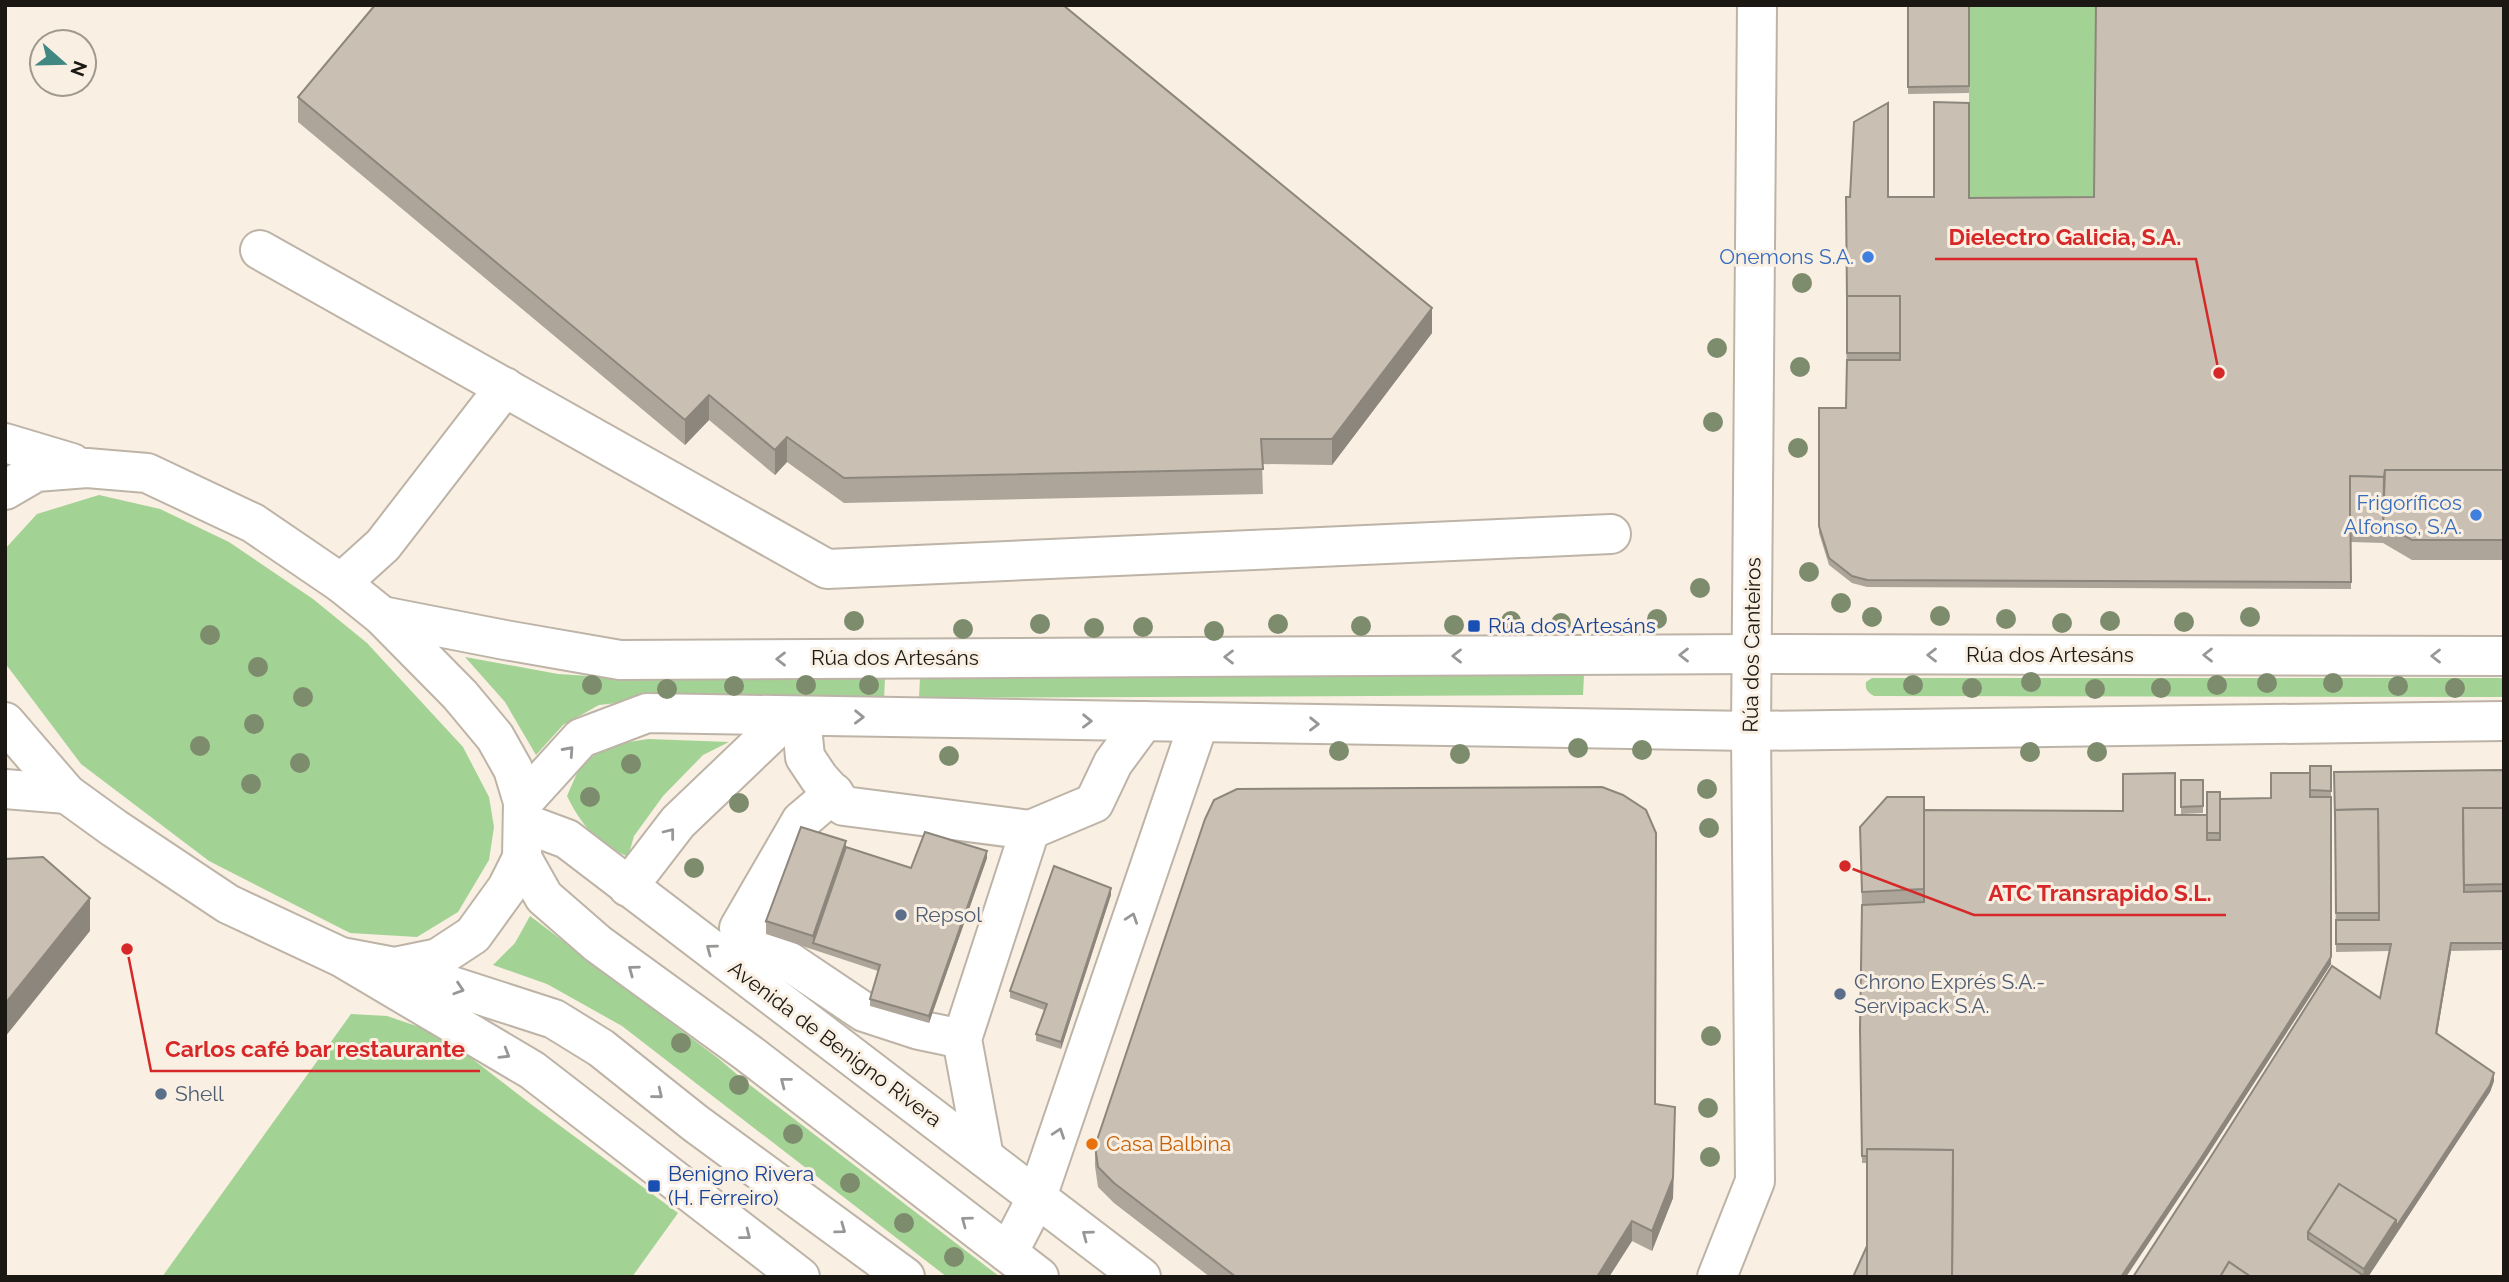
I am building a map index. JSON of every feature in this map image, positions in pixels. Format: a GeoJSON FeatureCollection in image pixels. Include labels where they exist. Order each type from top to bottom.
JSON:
{"type":"FeatureCollection","features":[{"type":"Feature","properties":{"kind":"street","name":"Rúa dos Canteiros"},"geometry":{"type":"LineString","coordinates":[[1717,1277],[1755,1181],[1751,731],[1757,5]]}},
{"type":"Feature","properties":{"kind":"street"},"geometry":{"type":"LineString","coordinates":[[260,250],[827,569],[1611,534]]}},
{"type":"Feature","properties":{"kind":"street"},"geometry":{"type":"LineString","coordinates":[[341,583],[383,545],[505,387]]}},
{"type":"Feature","properties":{"kind":"street"},"geometry":{"type":"LineString","coordinates":[[5,443],[87,468]]}},
{"type":"Feature","properties":{"kind":"street"},"geometry":{"type":"LineString","coordinates":[[5,490],[36,472],[87,468],[146,473],[253,523],[341,583],[382,616],[460,695],[495,737],[513,769],[523,827],[544,897],[598,944],[748,1053],[1039,1277]]}},
{"type":"Feature","properties":{"kind":"street","name":"Rúa dos Artesáns"},"geometry":{"type":"LineString","coordinates":[[382,616],[620,660],[1753,654],[2504,656]]}},
{"type":"Feature","properties":{"kind":"street"},"geometry":{"type":"LineString","coordinates":[[394,967],[438,958],[472,935],[507,888],[523,827],[581,738],[647,713],[1751,731],[2504,721]]}},
{"type":"Feature","properties":{"kind":"street"},"geometry":{"type":"LineString","coordinates":[[795,716],[805,757],[819,778],[844,806],[1030,830],[1094,803],[1113,763],[1144,722]]}},
{"type":"Feature","properties":{"kind":"street"},"geometry":{"type":"LineString","coordinates":[[628,887],[678,822],[795,716]]}},
{"type":"Feature","properties":{"kind":"street"},"geometry":{"type":"LineString","coordinates":[[5,722],[67,794],[114,828],[228,904],[341,957],[532,1070],[800,1277]]}},
{"type":"Feature","properties":{"kind":"street"},"geometry":{"type":"LineString","coordinates":[[1008,1252],[1037,1197],[1199,722]]}},
{"type":"Feature","properties":{"kind":"street"},"geometry":{"type":"LineString","coordinates":[[5,789],[67,794]]}},
{"type":"Feature","properties":{"kind":"street"},"geometry":{"type":"LineString","coordinates":[[834,793],[801,821],[739,928],[757,961],[864,1012],[919,1030],[962,1039]]}},
{"type":"Feature","properties":{"kind":"street","name":"Avenida de Benigno Rivera"},"geometry":{"type":"LineString","coordinates":[[523,827],[568,839],[628,887],[757,961],[984,1157],[1141,1277]]}},
{"type":"Feature","properties":{"kind":"street"},"geometry":{"type":"LineString","coordinates":[[984,1157],[962,1039],[1030,830]]}},
{"type":"Feature","properties":{"kind":"street"},"geometry":{"type":"LineString","coordinates":[[341,957],[394,967],[554,1020],[590,1041],[695,1123],[905,1277]]}},
{"type":"Feature","properties":{"kind":"green space"},"geometry":{"type":"Polygon","coordinates":[[[1969,5],[2096,5],[2094,205],[1969,205],[1969,5]]]}},
{"type":"Feature","properties":{"kind":"green space"},"geometry":{"type":"Polygon","coordinates":[[[99,495],[160,509],[229,542],[313,599],[367,643],[463,747],[489,797],[494,827],[489,860],[458,912],[417,937],[350,933],[209,861],[81,764],[5,663],[5,549],[37,514],[99,495]]]}},
{"type":"Feature","properties":{"kind":"green space"},"geometry":{"type":"Polygon","coordinates":[[[465,657],[558,674],[605,677],[885,678],[884,699],[645,700],[599,705],[563,725],[536,755],[505,702],[465,657]]]}},
{"type":"Feature","properties":{"kind":"green space"},"geometry":{"type":"Polygon","coordinates":[[[1584,675],[1583,695],[919,698],[920,678],[1584,675]]]}},
{"type":"Feature","properties":{"kind":"green space"},"geometry":{"type":"Polygon","coordinates":[[[1872,678],[2504,678],[2504,697],[1874,696],[1866,687],[1866,682],[1872,678]]]}},
{"type":"Feature","properties":{"kind":"green space"},"geometry":{"type":"Polygon","coordinates":[[[648,739],[729,742],[703,755],[663,796],[634,836],[628,857],[607,845],[592,832],[579,817],[567,796],[581,764],[610,745],[648,739]]]}},
{"type":"Feature","properties":{"kind":"green space"},"geometry":{"type":"Polygon","coordinates":[[[530,916],[1000,1277],[947,1277],[622,1026],[547,984],[493,965],[515,943],[530,916]]]}},
{"type":"Feature","properties":{"kind":"green space"},"geometry":{"type":"Polygon","coordinates":[[[351,1014],[387,1016],[440,1034],[678,1213],[632,1277],[162,1277],[351,1014]]]}},
{"type":"Feature","properties":{"kind":"building"},"geometry":{"type":"Polygon","coordinates":[[[375,5],[1063,5],[1432,308],[1332,439],[1261,439],[1263,469],[844,478],[787,437],[775,450],[709,395],[685,420],[298,97],[375,5]]]}},
{"type":"Feature","properties":{"kind":"building"},"geometry":{"type":"Polygon","coordinates":[[[2096,5],[2504,5],[2504,470],[2385,470],[2384,477],[2350,476],[2351,582],[1867,580],[1852,576],[1829,558],[1819,526],[1819,408],[1846,408],[1847,360],[1900,360],[1900,296],[1847,296],[1847,299],[1846,197],[1850,197],[1854,122],[1888,103],[1888,197],[1934,197],[1934,102],[1969,103],[1969,198],[2094,197],[2096,5]]]}},
{"type":"Feature","properties":{"kind":"building"},"geometry":{"type":"Polygon","coordinates":[[[1908,6],[1969,6],[1969,86],[1908,87],[1908,6]]]}},
{"type":"Feature","properties":{"kind":"building"},"geometry":{"type":"Polygon","coordinates":[[[1847,296],[1900,296],[1900,353],[1847,353],[1847,296]]]}},
{"type":"Feature","properties":{"kind":"building"},"geometry":{"type":"Polygon","coordinates":[[[2385,470],[2504,470],[2504,540],[2412,540],[2383,523],[2385,470]]]}},
{"type":"Feature","properties":{"kind":"building"},"geometry":{"type":"Polygon","coordinates":[[[2350,476],[2384,477],[2383,529],[2350,528],[2350,476]]]}},
{"type":"Feature","properties":{"kind":"building"},"geometry":{"type":"Polygon","coordinates":[[[2310,766],[2331,766],[2331,791],[2310,790],[2310,766]]]}},
{"type":"Feature","properties":{"kind":"building"},"geometry":{"type":"Polygon","coordinates":[[[2504,770],[2504,808],[2463,808],[2464,892],[2504,891],[2504,943],[2451,943],[2436,1033],[2494,1073],[2490,1085],[2396,1227],[2396,1220],[2339,1184],[2308,1232],[2308,1239],[2364,1276],[2251,1277],[2229,1262],[2220,1277],[2133,1277],[2332,966],[2380,998],[2391,944],[2336,944],[2336,920],[2379,920],[2378,809],[2335,810],[2335,817],[2334,772],[2504,770]]]}},
{"type":"Feature","properties":{"kind":"building"},"geometry":{"type":"Polygon","coordinates":[[[2175,773],[2175,815],[2207,815],[2207,840],[2220,840],[2220,799],[2271,798],[2271,773],[2310,773],[2310,797],[2331,797],[2331,957],[2121,1277],[1952,1277],[1953,1150],[1867,1149],[1867,1156],[1862,1156],[1862,905],[1924,902],[1924,810],[2123,811],[2123,774],[2175,773]]]}},
{"type":"Feature","properties":{"kind":"building"},"geometry":{"type":"Polygon","coordinates":[[[2181,780],[2203,780],[2203,806],[2181,807],[2181,780]]]}},
{"type":"Feature","properties":{"kind":"building"},"geometry":{"type":"Polygon","coordinates":[[[1602,787],[1623,795],[1646,810],[1656,833],[1655,1104],[1675,1107],[1673,1178],[1652,1231],[1632,1221],[1597,1277],[1236,1277],[1114,1183],[1098,1167],[1095,1146],[1205,819],[1214,800],[1237,789],[1602,787]]]}},
{"type":"Feature","properties":{"kind":"building"},"geometry":{"type":"Polygon","coordinates":[[[2207,792],[2220,792],[2220,833],[2207,833],[2207,792]]]}},
{"type":"Feature","properties":{"kind":"building"},"geometry":{"type":"Polygon","coordinates":[[[1887,797],[1924,797],[1924,889],[1862,892],[1860,827],[1887,797]]]}},
{"type":"Feature","properties":{"kind":"building"},"geometry":{"type":"Polygon","coordinates":[[[2463,808],[2504,808],[2504,884],[2464,885],[2463,808]]]}},
{"type":"Feature","properties":{"kind":"building"},"geometry":{"type":"Polygon","coordinates":[[[2378,809],[2379,913],[2336,913],[2335,810],[2378,809]]]}},
{"type":"Feature","properties":{"kind":"building"},"geometry":{"type":"Polygon","coordinates":[[[801,827],[846,841],[813,936],[766,921],[801,827]]]}},
{"type":"Feature","properties":{"kind":"building"},"geometry":{"type":"Polygon","coordinates":[[[925,832],[987,851],[929,1016],[870,999],[880,965],[813,943],[846,847],[911,868],[925,832]]]}},
{"type":"Feature","properties":{"kind":"building"},"geometry":{"type":"Polygon","coordinates":[[[43,857],[90,898],[5,1004],[5,859],[43,857]]]}},
{"type":"Feature","properties":{"kind":"building"},"geometry":{"type":"Polygon","coordinates":[[[1054,866],[1111,888],[1061,1042],[1036,1034],[1047,1004],[1010,991],[1054,866]]]}},
{"type":"Feature","properties":{"kind":"building"},"geometry":{"type":"Polygon","coordinates":[[[1867,1149],[1953,1150],[1952,1277],[1867,1277],[1867,1149]]]}},
{"type":"Feature","properties":{"kind":"building"},"geometry":{"type":"Polygon","coordinates":[[[2339,1184],[2396,1220],[2364,1269],[2308,1232],[2339,1184]]]}},
{"type":"Feature","properties":{"kind":"building"},"geometry":{"type":"Polygon","coordinates":[[[1867,1246],[1867,1277],[1853,1277],[1867,1246]]]}},
{"type":"Feature","properties":{"kind":"building"},"geometry":{"type":"Polygon","coordinates":[[[2229,1262],[2251,1277],[2220,1277],[2229,1262]]]}},
{"type":"Feature","properties":{"kind":"place","name":"Onemons S.A."},"geometry":{"type":"Point","coordinates":[1868,257]}},
{"type":"Feature","properties":{"kind":"place","name":"Dielectro Galicia, S.A."},"geometry":{"type":"Point","coordinates":[2219,373]}},
{"type":"Feature","properties":{"kind":"place","name":"Frigoríficos Alfonso, S.A."},"geometry":{"type":"Point","coordinates":[2476,515]}},
{"type":"Feature","properties":{"kind":"place","name":"Rúa dos Artesáns"},"geometry":{"type":"Point","coordinates":[1474,626]}},
{"type":"Feature","properties":{"kind":"place","name":"ATC Transrapido S.L."},"geometry":{"type":"Point","coordinates":[1845,866]}},
{"type":"Feature","properties":{"kind":"place","name":"Repsol"},"geometry":{"type":"Point","coordinates":[901,915]}},
{"type":"Feature","properties":{"kind":"place","name":"Carlos café bar restaurante"},"geometry":{"type":"Point","coordinates":[127,949]}},
{"type":"Feature","properties":{"kind":"place","name":"Chrono Exprés S.A.- Servipack S.A."},"geometry":{"type":"Point","coordinates":[1840,994]}},
{"type":"Feature","properties":{"kind":"place","name":"Shell"},"geometry":{"type":"Point","coordinates":[161,1094]}},
{"type":"Feature","properties":{"kind":"place","name":"Casa Balbina"},"geometry":{"type":"Point","coordinates":[1092,1144]}},
{"type":"Feature","properties":{"kind":"place","name":"Benigno Rivera (H. Ferreiro)"},"geometry":{"type":"Point","coordinates":[654,1186]}}]}
